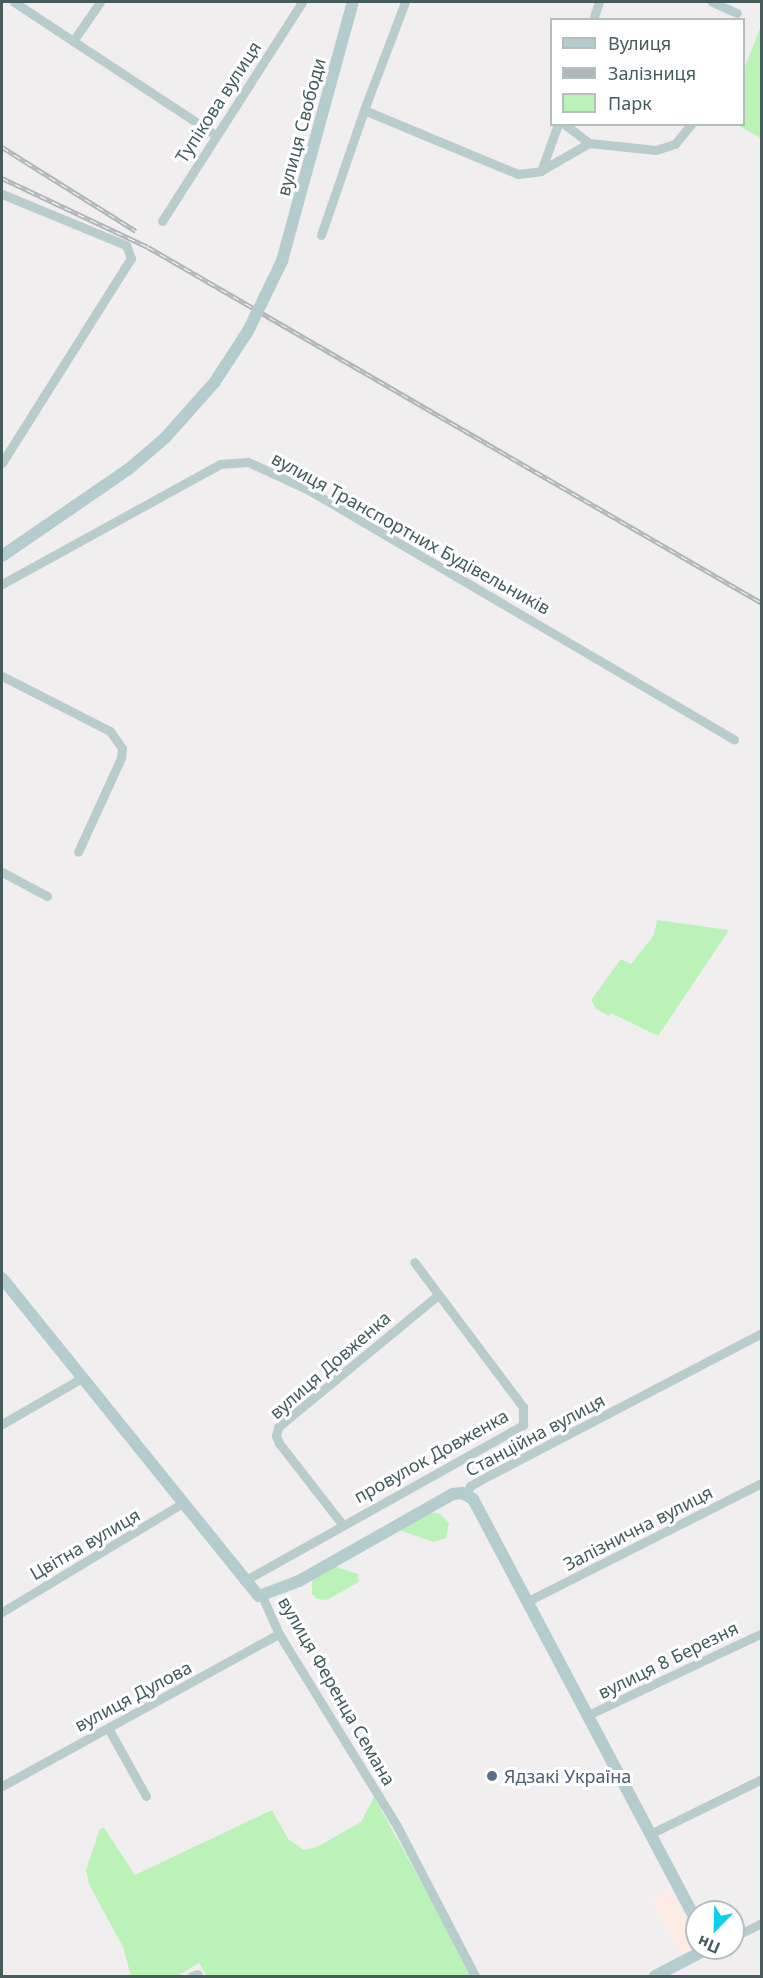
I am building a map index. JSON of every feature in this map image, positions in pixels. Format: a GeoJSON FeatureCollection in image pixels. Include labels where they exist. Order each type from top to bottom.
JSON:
{"type":"FeatureCollection","features":[{"type":"Feature","properties":{"kind":"street"},"geometry":{"type":"LineString","coordinates":[[14,2],[216,135]]}},
{"type":"Feature","properties":{"kind":"street"},"geometry":{"type":"LineString","coordinates":[[73,41],[99,2]]}},
{"type":"Feature","properties":{"kind":"street","name":"Тупікова вулиця"},"geometry":{"type":"LineString","coordinates":[[162,221],[302,2]]}},
{"type":"Feature","properties":{"kind":"street","name":"вулиця Свободи"},"geometry":{"type":"LineString","coordinates":[[2,556],[130,468],[165,438],[214,383],[248,331],[282,261],[353,2]]}},
{"type":"Feature","properties":{"kind":"street"},"geometry":{"type":"LineString","coordinates":[[321,234],[405,2]]}},
{"type":"Feature","properties":{"kind":"street"},"geometry":{"type":"LineString","coordinates":[[594,18],[599,2]]}},
{"type":"Feature","properties":{"kind":"street"},"geometry":{"type":"LineString","coordinates":[[712,2],[737,13]]}},
{"type":"Feature","properties":{"kind":"street"},"geometry":{"type":"LineString","coordinates":[[364,110],[518,174],[541,171],[589,143]]}},
{"type":"Feature","properties":{"kind":"street"},"geometry":{"type":"LineString","coordinates":[[541,171],[557,126]]}},
{"type":"Feature","properties":{"kind":"street"},"geometry":{"type":"LineString","coordinates":[[567,126],[589,143],[668,148],[689,126]]}},
{"type":"Feature","properties":{"kind":"street"},"geometry":{"type":"LineString","coordinates":[[2,194],[126,245],[131,258],[2,463]]}},
{"type":"Feature","properties":{"kind":"street","name":"вулиця Транспортних Будівельників"},"geometry":{"type":"LineString","coordinates":[[2,584],[220,464],[248,462],[307,489],[734,740]]}},
{"type":"Feature","properties":{"kind":"street"},"geometry":{"type":"LineString","coordinates":[[3,680],[110,731],[122,748],[121,758],[78,852]]}},
{"type":"Feature","properties":{"kind":"street"},"geometry":{"type":"LineString","coordinates":[[2,872],[47,896]]}},
{"type":"Feature","properties":{"kind":"street","name":"провулок Довженка"},"geometry":{"type":"LineString","coordinates":[[244,1581],[342,1524],[523,1425],[523,1407],[414,1262]]}},
{"type":"Feature","properties":{"kind":"street","name":"вулиця Ференца Семана"},"geometry":{"type":"LineString","coordinates":[[2,1278],[244,1581],[262,1596],[279,1634],[397,1826],[475,1977]]}},
{"type":"Feature","properties":{"kind":"street","name":"вулиця Довженка"},"geometry":{"type":"LineString","coordinates":[[342,1524],[279,1443],[278,1426],[438,1295]]}},
{"type":"Feature","properties":{"kind":"street","name":"Станційна вулиця"},"geometry":{"type":"LineString","coordinates":[[262,1596],[299,1581],[441,1500],[458,1493],[466,1495],[470,1486],[762,1333]]}},
{"type":"Feature","properties":{"kind":"street"},"geometry":{"type":"LineString","coordinates":[[2,1424],[82,1378]]}},
{"type":"Feature","properties":{"kind":"street","name":"Залізнична вулиця"},"geometry":{"type":"LineString","coordinates":[[528,1601],[762,1483]]}},
{"type":"Feature","properties":{"kind":"street"},"geometry":{"type":"LineString","coordinates":[[466,1495],[476,1504],[685,1900]]}},
{"type":"Feature","properties":{"kind":"street","name":"Цвітна вулиця"},"geometry":{"type":"LineString","coordinates":[[2,1612],[183,1503]]}},
{"type":"Feature","properties":{"kind":"street","name":"вулиця 8 Березня"},"geometry":{"type":"LineString","coordinates":[[588,1716],[762,1633]]}},
{"type":"Feature","properties":{"kind":"street","name":"вулиця Дулова"},"geometry":{"type":"LineString","coordinates":[[2,1786],[279,1634]]}},
{"type":"Feature","properties":{"kind":"street"},"geometry":{"type":"LineString","coordinates":[[108,1728],[146,1796]]}},
{"type":"Feature","properties":{"kind":"street"},"geometry":{"type":"LineString","coordinates":[[650,1834],[762,1779]]}},
{"type":"Feature","properties":{"kind":"street"},"geometry":{"type":"LineString","coordinates":[[745,1931],[762,1923]]}},
{"type":"Feature","properties":{"kind":"street"},"geometry":{"type":"LineString","coordinates":[[655,1977],[687,1960]]}},
{"type":"Feature","properties":{"kind":"shaded area"},"geometry":{"type":"Polygon","coordinates":[[[670,1889],[685,1918],[685,1952],[681,1954],[651,1899],[670,1889]]]}},
{"type":"Feature","properties":{"kind":"green space"},"geometry":{"type":"Polygon","coordinates":[[[761,26],[761,138],[739,126],[745,126],[745,66],[761,26]]]}},
{"type":"Feature","properties":{"kind":"green space"},"geometry":{"type":"Polygon","coordinates":[[[657,920],[729,930],[658,1036],[611,1013],[609,1016],[596,1009],[591,1000],[621,959],[631,964],[654,935],[657,920]]]}},
{"type":"Feature","properties":{"kind":"green space"},"geometry":{"type":"Polygon","coordinates":[[[430,1512],[440,1514],[449,1523],[446,1538],[434,1542],[399,1530],[430,1512]]]}},
{"type":"Feature","properties":{"kind":"green space"},"geometry":{"type":"Polygon","coordinates":[[[333,1566],[358,1574],[359,1582],[327,1600],[317,1599],[312,1594],[312,1582],[317,1574],[333,1566]]]}},
{"type":"Feature","properties":{"kind":"green space"},"geometry":{"type":"Polygon","coordinates":[[[374,1797],[473,1976],[207,1976],[199,1963],[177,1976],[131,1976],[123,1947],[89,1884],[86,1870],[100,1829],[104,1828],[135,1875],[272,1810],[288,1839],[304,1850],[317,1847],[361,1822],[374,1797]]]}},
{"type":"Feature","properties":{"kind":"railway"},"geometry":{"type":"LineString","coordinates":[[2,147],[136,231]]}},
{"type":"Feature","properties":{"kind":"railway"},"geometry":{"type":"LineString","coordinates":[[2,178],[148,247],[762,603]]}},
{"type":"Feature","properties":{"kind":"place","name":"Ядзакі Україна"},"geometry":{"type":"Point","coordinates":[492,1776]}}]}
